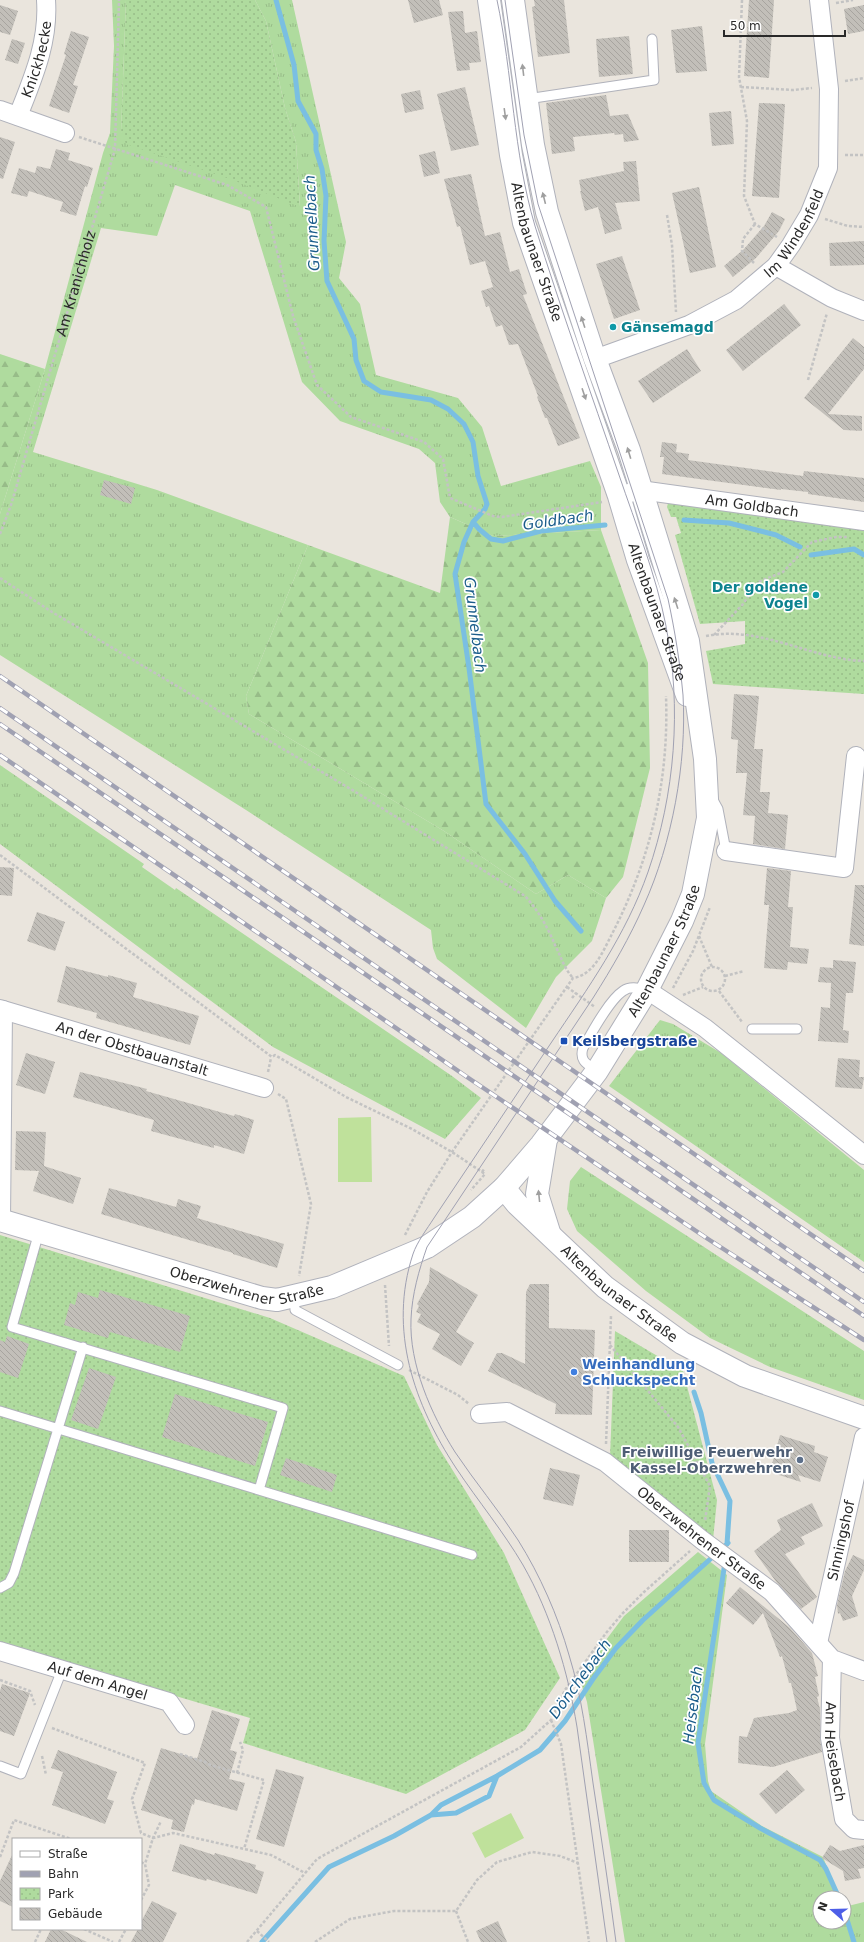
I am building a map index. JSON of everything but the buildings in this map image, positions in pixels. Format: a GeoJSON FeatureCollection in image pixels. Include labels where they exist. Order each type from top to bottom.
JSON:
{"type":"FeatureCollection","features":[{"type":"Feature","properties":{"kind":"main road","name":"Altenbaunaer Straße"},"geometry":{"type":"LineString","coordinates":[[489,0],[511,155],[524,222],[619,496],[638,560],[700,728]]}},
{"type":"Feature","properties":{"kind":"main road","name":"Altenbaunaer Straße"},"geometry":{"type":"LineString","coordinates":[[474,1202],[504,1188],[547,1138],[597,1071],[647,990],[682,921],[693,894],[708,818],[708,792],[688,641],[640,490],[629,450],[594,359],[547,212],[532,145],[513,0]]}},
{"type":"Feature","properties":{"kind":"main road"},"geometry":{"type":"LineString","coordinates":[[547,1138],[537,1194],[549,1233]]}},
{"type":"Feature","properties":{"kind":"main road","name":"Altenbaunaer Straße"},"geometry":{"type":"LineString","coordinates":[[504,1188],[517,1204],[605,1287],[682,1343],[745,1376],[864,1418]]}},
{"type":"Feature","properties":{"kind":"main road","name":"Oberzwehrener Straße"},"geometry":{"type":"LineString","coordinates":[[1,1220],[262,1298],[277,1300],[297,1287],[332,1287],[384,1266],[427,1246],[474,1202]]}},
{"type":"Feature","properties":{"kind":"street","name":"Knickhecke"},"geometry":{"type":"LineString","coordinates":[[18,116],[38,66],[47,15],[46,0]]}},
{"type":"Feature","properties":{"kind":"street","name":"Im Windenfeld"},"geometry":{"type":"LineString","coordinates":[[594,359],[681,327],[736,300],[771,270],[792,245],[809,215],[828,168],[829,86],[819,0]]}},
{"type":"Feature","properties":{"kind":"street"},"geometry":{"type":"LineString","coordinates":[[0,110],[65,133]]}},
{"type":"Feature","properties":{"kind":"street"},"geometry":{"type":"LineString","coordinates":[[771,270],[864,311]]}},
{"type":"Feature","properties":{"kind":"street"},"geometry":{"type":"LineString","coordinates":[[619,496],[640,490]]}},
{"type":"Feature","properties":{"kind":"street","name":"Am Goldbach"},"geometry":{"type":"LineString","coordinates":[[640,490],[864,522]]}},
{"type":"Feature","properties":{"kind":"street","name":"Altenbaunaer Straße"},"geometry":{"type":"LineString","coordinates":[[726,851],[844,868],[856,756]]}},
{"type":"Feature","properties":{"kind":"street"},"geometry":{"type":"LineString","coordinates":[[647,990],[705,1028],[864,1155]]}},
{"type":"Feature","properties":{"kind":"street"},"geometry":{"type":"LineString","coordinates":[[1,1010],[1,1220]]}},
{"type":"Feature","properties":{"kind":"street","name":"An der Obstbauanstalt"},"geometry":{"type":"LineString","coordinates":[[1,1010],[264,1088]]}},
{"type":"Feature","properties":{"kind":"street","name":"Oberzwehrener Straße"},"geometry":{"type":"LineString","coordinates":[[480,1414],[507,1412],[605,1462],[702,1540],[772,1592],[832,1659],[864,1671]]}},
{"type":"Feature","properties":{"kind":"street","name":"Sinningshof"},"geometry":{"type":"LineString","coordinates":[[818,1643],[864,1437]]}},
{"type":"Feature","properties":{"kind":"street","name":"Auf dem Angel"},"geometry":{"type":"LineString","coordinates":[[0,1651],[169,1702],[186,1725]]}},
{"type":"Feature","properties":{"kind":"street","name":"Am Heisebach"},"geometry":{"type":"LineString","coordinates":[[832,1659],[830,1738],[844,1819],[854,1829],[864,1830]]}},
{"type":"Feature","properties":{"kind":"lane"},"geometry":{"type":"LineString","coordinates":[[527,99],[654,80],[652,39]]}},
{"type":"Feature","properties":{"kind":"lane","name":"Altenbaunaer Straße"},"geometry":{"type":"LineString","coordinates":[[708,792],[718,809],[726,851]]}},
{"type":"Feature","properties":{"kind":"lane"},"geometry":{"type":"LineString","coordinates":[[597,1071],[582,1061],[580,1055],[583,1048],[605,1014],[623,991],[634,987],[647,990]]}},
{"type":"Feature","properties":{"kind":"lane"},"geometry":{"type":"LineString","coordinates":[[748,1027],[797,1028]]}},
{"type":"Feature","properties":{"kind":"lane"},"geometry":{"type":"LineString","coordinates":[[39,1232],[12,1327],[283,1408],[259,1490]]}},
{"type":"Feature","properties":{"kind":"lane"},"geometry":{"type":"LineString","coordinates":[[297,1287],[295,1310],[394,1362]]}},
{"type":"Feature","properties":{"kind":"lane"},"geometry":{"type":"LineString","coordinates":[[0,1588],[9,1583],[14,1573],[83,1347]]}},
{"type":"Feature","properties":{"kind":"lane"},"geometry":{"type":"LineString","coordinates":[[0,1411],[472,1555]]}},
{"type":"Feature","properties":{"kind":"lane"},"geometry":{"type":"LineString","coordinates":[[0,1766],[21,1774],[62,1670]]}},
{"type":"Feature","properties":{"kind":"path","name":"Am Kranichholz"},"geometry":{"type":"LineString","coordinates":[[0,534],[11,505],[116,149],[119,0]]}},
{"type":"Feature","properties":{"kind":"path"},"geometry":{"type":"LineString","coordinates":[[742,0],[739,77],[747,121],[744,196],[755,224],[792,245]]}},
{"type":"Feature","properties":{"kind":"path"},"geometry":{"type":"LineString","coordinates":[[741,86],[793,90],[829,86]]}},
{"type":"Feature","properties":{"kind":"path"},"geometry":{"type":"LineString","coordinates":[[65,133],[227,185],[266,207],[293,316],[317,385],[351,417],[424,442],[443,459],[450,498],[480,509],[493,516],[502,517],[598,503],[619,496]]}},
{"type":"Feature","properties":{"kind":"path"},"geometry":{"type":"LineString","coordinates":[[667,215],[672,245],[676,312],[681,327]]}},
{"type":"Feature","properties":{"kind":"path"},"geometry":{"type":"LineString","coordinates":[[809,215],[848,226],[864,227]]}},
{"type":"Feature","properties":{"kind":"path"},"geometry":{"type":"LineString","coordinates":[[755,224],[744,239],[742,251],[771,270]]}},
{"type":"Feature","properties":{"kind":"path"},"geometry":{"type":"LineString","coordinates":[[808,380],[832,298]]}},
{"type":"Feature","properties":{"kind":"path"},"geometry":{"type":"LineString","coordinates":[[714,635],[743,604],[758,582],[783,572],[812,542],[836,537],[850,538]]}},
{"type":"Feature","properties":{"kind":"path"},"geometry":{"type":"LineString","coordinates":[[0,578],[52,612],[347,787],[525,896],[532,903],[542,919],[555,944],[566,971],[573,978]]}},
{"type":"Feature","properties":{"kind":"path"},"geometry":{"type":"LineString","coordinates":[[702,637],[743,634],[783,642],[847,660],[864,661]]}},
{"type":"Feature","properties":{"kind":"path"},"geometry":{"type":"LineString","coordinates":[[401,1239],[406,1234],[427,1192],[452,1152],[573,978],[587,974],[604,949],[623,912],[642,866],[656,818],[664,771],[667,728],[666,689]]}},
{"type":"Feature","properties":{"kind":"path"},"geometry":{"type":"LineString","coordinates":[[0,855],[272,1057],[275,1055],[346,1097],[412,1129],[452,1152],[485,1174],[474,1202]]}},
{"type":"Feature","properties":{"kind":"path"},"geometry":{"type":"LineString","coordinates":[[699,936],[712,967]]}},
{"type":"Feature","properties":{"kind":"path"},"geometry":{"type":"LineString","coordinates":[[712,967],[720,969],[725,976],[724,984],[719,991],[710,992],[703,987],[701,978],[704,971],[712,967]]}},
{"type":"Feature","properties":{"kind":"path"},"geometry":{"type":"LineString","coordinates":[[725,976],[744,971]]}},
{"type":"Feature","properties":{"kind":"path"},"geometry":{"type":"LineString","coordinates":[[568,987],[605,1014]]}},
{"type":"Feature","properties":{"kind":"path"},"geometry":{"type":"LineString","coordinates":[[719,991],[748,1027]]}},
{"type":"Feature","properties":{"kind":"path"},"geometry":{"type":"LineString","coordinates":[[572,998],[576,993]]}},
{"type":"Feature","properties":{"kind":"path"},"geometry":{"type":"LineString","coordinates":[[272,1057],[264,1088],[286,1098],[312,1204],[297,1287]]}},
{"type":"Feature","properties":{"kind":"path"},"geometry":{"type":"LineString","coordinates":[[463,1160],[466,1156]]}},
{"type":"Feature","properties":{"kind":"path"},"geometry":{"type":"LineString","coordinates":[[482,1172],[485,1168]]}},
{"type":"Feature","properties":{"kind":"path"},"geometry":{"type":"LineString","coordinates":[[384,1266],[394,1362],[458,1394],[480,1414]]}},
{"type":"Feature","properties":{"kind":"path"},"geometry":{"type":"LineString","coordinates":[[605,1462],[611,1316]]}},
{"type":"Feature","properties":{"kind":"path"},"geometry":{"type":"LineString","coordinates":[[247,1942],[318,1859],[520,1747],[552,1720],[565,1690],[606,1633],[644,1592],[702,1540],[710,1486],[678,1427],[610,1345]]}},
{"type":"Feature","properties":{"kind":"path"},"geometry":{"type":"LineString","coordinates":[[0,1680],[30,1691],[36,1707],[44,1714]]}},
{"type":"Feature","properties":{"kind":"path"},"geometry":{"type":"LineString","coordinates":[[552,1720],[561,1744],[589,1942]]}},
{"type":"Feature","properties":{"kind":"path"},"geometry":{"type":"LineString","coordinates":[[52,1728],[145,1763],[132,1799],[141,1833],[154,1838],[173,1833],[271,1854],[305,1873]]}},
{"type":"Feature","properties":{"kind":"path"},"geometry":{"type":"LineString","coordinates":[[237,1773],[243,1750],[240,1742]]}},
{"type":"Feature","properties":{"kind":"path"},"geometry":{"type":"LineString","coordinates":[[180,1754],[237,1773],[264,1780],[244,1849]]}},
{"type":"Feature","properties":{"kind":"path"},"geometry":{"type":"LineString","coordinates":[[0,1857],[14,1820],[68,1838]]}},
{"type":"Feature","properties":{"kind":"path"},"geometry":{"type":"LineString","coordinates":[[142,1898],[149,1885],[145,1864],[161,1821]]}},
{"type":"Feature","properties":{"kind":"path"},"geometry":{"type":"LineString","coordinates":[[456,1911],[477,1880],[497,1862],[532,1852],[560,1856],[578,1863]]}},
{"type":"Feature","properties":{"kind":"path"},"geometry":{"type":"LineString","coordinates":[[315,1942],[350,1919],[394,1911],[456,1911]]}},
{"type":"Feature","properties":{"kind":"path"},"geometry":{"type":"LineString","coordinates":[[456,1911],[468,1942]]}},
{"type":"Feature","properties":{"kind":"path"},"geometry":{"type":"LineString","coordinates":[[35,1942],[41,1930]]}},
{"type":"Feature","properties":{"kind":"path"},"geometry":{"type":"LineString","coordinates":[[86,1930],[113,1942]]}},
{"type":"Feature","properties":{"kind":"path"},"geometry":{"type":"LineString","coordinates":[[119,1942],[125,1930]]}},
{"type":"Feature","properties":{"kind":"path"},"geometry":{"type":"LineString","coordinates":[[257,1931],[269,1942]]}},
{"type":"Feature","properties":{"kind":"green space"},"geometry":{"type":"Polygon","coordinates":[[[112,0],[126,0],[121,132],[300,206],[296,142],[285,108],[266,21],[255,0],[292,0],[346,242],[339,278],[360,304],[376,375],[458,398],[482,427],[501,486],[590,461],[601,487],[601,530],[493,536],[450,517],[440,502],[435,463],[419,449],[340,421],[302,382],[250,211],[175,185],[157,236],[101,228],[33,452],[157,490],[308,545],[246,696],[249,714],[444,831],[536,894],[568,875],[606,898],[592,941],[556,977],[526,1028],[437,959],[433,948],[431,930],[246,810],[0,655],[0,514],[45,369],[103,153],[110,133],[114,46],[112,0]]]}},
{"type":"Feature","properties":{"kind":"green space"},"geometry":{"type":"Polygon","coordinates":[[[126,0],[255,0],[266,21],[285,108],[296,142],[300,207],[233,180],[126,144],[121,132],[126,0]]]}},
{"type":"Feature","properties":{"kind":"green space"},"geometry":{"type":"Polygon","coordinates":[[[0,354],[45,369],[0,514],[0,354]]]}},
{"type":"Feature","properties":{"kind":"green space"},"geometry":{"type":"Polygon","coordinates":[[[670,501],[864,528],[864,694],[713,684],[706,651],[745,644],[745,621],[700,624],[675,535],[681,533],[676,517],[671,517],[667,507],[670,501]]]}},
{"type":"Feature","properties":{"kind":"green space"},"geometry":{"type":"Polygon","coordinates":[[[450,517],[493,536],[601,530],[648,663],[650,768],[623,877],[606,898],[568,875],[536,894],[444,831],[249,714],[246,696],[308,545],[440,593],[450,517]]]}},
{"type":"Feature","properties":{"kind":"green space"},"geometry":{"type":"Polygon","coordinates":[[[0,765],[144,864],[142,867],[175,890],[176,888],[452,1076],[481,1098],[445,1139],[273,1047],[0,844],[0,765]]]}},
{"type":"Feature","properties":{"kind":"green space"},"geometry":{"type":"Polygon","coordinates":[[[660,1020],[673,1024],[721,1053],[864,1170],[864,1262],[609,1086],[660,1020]]]}},
{"type":"Feature","properties":{"kind":"green space"},"geometry":{"type":"Polygon","coordinates":[[[371,1117],[372,1182],[338,1182],[338,1118],[371,1117]]]}},
{"type":"Feature","properties":{"kind":"green space"},"geometry":{"type":"Polygon","coordinates":[[[581,1167],[864,1351],[864,1400],[770,1367],[710,1338],[646,1291],[577,1231],[567,1209],[570,1181],[581,1167]]]}},
{"type":"Feature","properties":{"kind":"green space"},"geometry":{"type":"Polygon","coordinates":[[[0,1235],[270,1318],[404,1376],[437,1445],[504,1553],[560,1678],[525,1730],[406,1794],[243,1743],[250,1718],[0,1644],[0,1235]]]}},
{"type":"Feature","properties":{"kind":"green space"},"geometry":{"type":"Polygon","coordinates":[[[615,1331],[683,1371],[717,1500],[713,1540],[610,1457],[615,1331]]]}},
{"type":"Feature","properties":{"kind":"green space"},"geometry":{"type":"Polygon","coordinates":[[[698,1552],[727,1575],[705,1744],[708,1781],[711,1791],[762,1826],[823,1857],[836,1890],[812,1890],[812,1930],[852,1930],[852,1905],[864,1902],[864,1942],[625,1942],[587,1702],[579,1676],[624,1616],[698,1552]]]}},
{"type":"Feature","properties":{"kind":"green space"},"geometry":{"type":"Polygon","coordinates":[[[511,1813],[524,1838],[485,1858],[472,1833],[511,1813]]]}},
{"type":"Feature","properties":{"kind":"waterway","name":"Grunnelbach"},"geometry":{"type":"LineString","coordinates":[[276,0],[294,65],[298,101],[316,134],[316,150],[322,169],[326,196],[324,241],[327,281],[354,339],[356,360],[364,381],[381,392],[431,400],[448,409],[464,424],[473,442],[478,476],[487,504],[485,509],[473,522],[464,542],[455,574],[469,668],[486,804],[525,854],[555,901],[581,931]]}},
{"type":"Feature","properties":{"kind":"waterway","name":"Goldbach"},"geometry":{"type":"LineString","coordinates":[[684,520],[729,523],[776,535],[800,547]]}},
{"type":"Feature","properties":{"kind":"waterway","name":"Goldbach"},"geometry":{"type":"LineString","coordinates":[[473,522],[491,539],[503,541],[541,531],[605,525]]}},
{"type":"Feature","properties":{"kind":"waterway","name":"Goldbach"},"geometry":{"type":"LineString","coordinates":[[811,555],[854,549],[864,555]]}},
{"type":"Feature","properties":{"kind":"waterway","name":"Grunnelbach"},"geometry":{"type":"LineString","coordinates":[[694,1392],[701,1413],[712,1463],[730,1501],[727,1544]]}},
{"type":"Feature","properties":{"kind":"waterway","name":"Dönchebach"},"geometry":{"type":"LineString","coordinates":[[262,1942],[329,1867],[394,1836],[431,1815],[441,1805],[497,1776],[540,1750],[565,1721],[616,1648],[643,1620],[728,1543]]}},
{"type":"Feature","properties":{"kind":"waterway","name":"Heisebach"},"geometry":{"type":"LineString","coordinates":[[725,1562],[698,1743],[704,1783],[714,1800],[760,1828],[820,1860],[826,1869],[835,1890]]}},
{"type":"Feature","properties":{"kind":"waterway","name":"Dönchebach"},"geometry":{"type":"LineString","coordinates":[[431,1815],[456,1813],[489,1796],[497,1776]]}},
{"type":"Feature","properties":{"kind":"waterway","name":"Heisebach"},"geometry":{"type":"LineString","coordinates":[[850,1930],[854,1942]]}},
{"type":"Feature","properties":{"kind":"tram line"},"geometry":{"type":"LineString","coordinates":[[497,0],[507,57],[522,170],[535,226],[645,550],[662,607],[671,657],[674,688],[673,750],[670,782],[657,842],[648,872],[629,918],[592,981],[422,1236],[413,1254],[406,1282],[403,1310],[409,1366],[417,1392],[428,1418],[441,1444],[456,1468],[523,1565],[542,1603],[557,1644],[569,1685],[577,1727],[607,1942]]}},
{"type":"Feature","properties":{"kind":"tram line"},"geometry":{"type":"LineString","coordinates":[[505,0],[524,135],[538,204],[668,599],[677,647],[683,695],[683,748],[676,802],[670,829],[654,881],[639,917],[593,998],[427,1247],[414,1291],[411,1336],[423,1388],[438,1422],[455,1452],[526,1553],[548,1596],[565,1640],[574,1671],[584,1719],[616,1942]]}},
{"type":"Feature","properties":{"kind":"railway"},"geometry":{"type":"LineString","coordinates":[[0,676],[864,1271]]}},
{"type":"Feature","properties":{"kind":"railway"},"geometry":{"type":"LineString","coordinates":[[0,708],[864,1302]]}},
{"type":"Feature","properties":{"kind":"railway"},"geometry":{"type":"LineString","coordinates":[[0,724],[864,1316]]}},
{"type":"Feature","properties":{"kind":"railway"},"geometry":{"type":"LineString","coordinates":[[0,755],[467,1077],[708,1239],[864,1340]]}},
{"type":"Feature","properties":{"kind":"place","name":"Gänsemagd"},"geometry":{"type":"Point","coordinates":[613,327]}},
{"type":"Feature","properties":{"kind":"place","name":"Der goldene Vogel"},"geometry":{"type":"Point","coordinates":[816,595]}},
{"type":"Feature","properties":{"kind":"place","name":"Keilsbergstraße"},"geometry":{"type":"Point","coordinates":[564,1041]}},
{"type":"Feature","properties":{"kind":"place","name":"Weinhandlung Schluckspecht"},"geometry":{"type":"Point","coordinates":[574,1372]}},
{"type":"Feature","properties":{"kind":"place","name":"Freiwillige Feuerwehr Kassel-Oberzwehren"},"geometry":{"type":"Point","coordinates":[800,1460]}}]}
